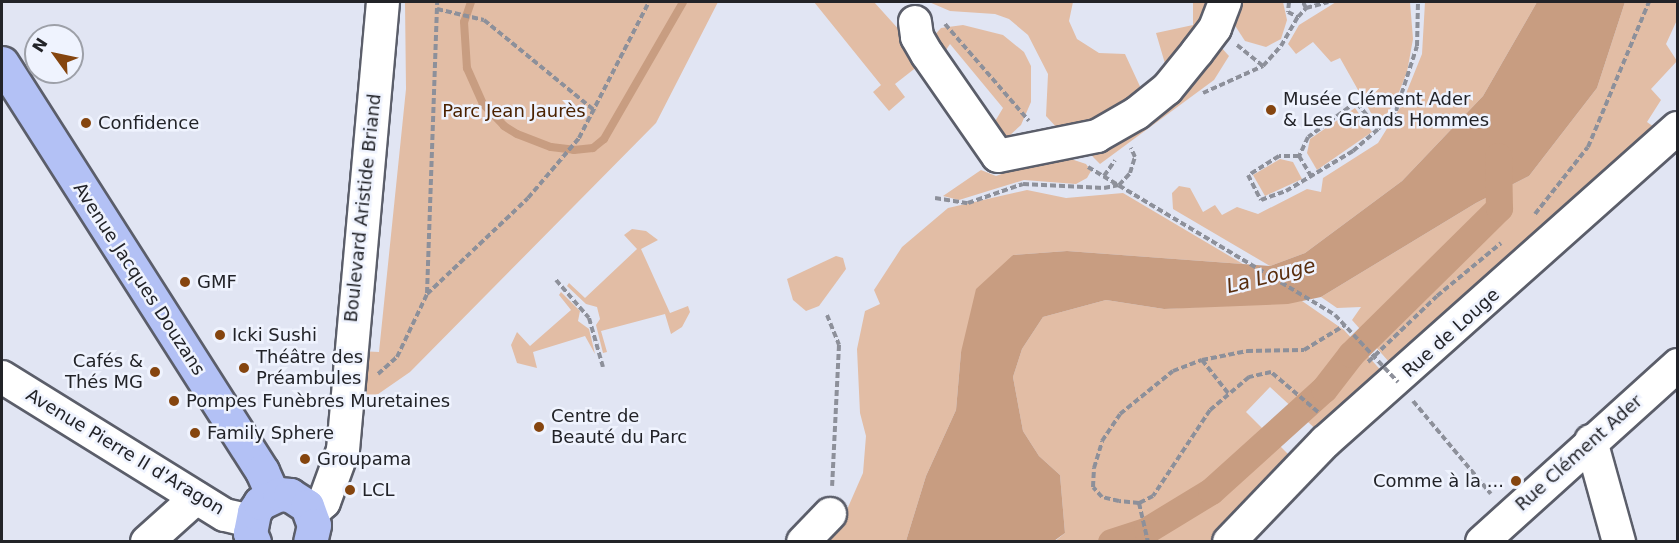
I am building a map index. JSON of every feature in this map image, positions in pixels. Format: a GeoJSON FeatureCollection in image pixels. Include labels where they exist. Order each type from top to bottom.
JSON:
{"type":"FeatureCollection","features":[{"type":"Feature","properties":{"kind":"main road","name":"Avenue Jacques Douzans"},"geometry":{"type":"LineString","coordinates":[[2,63],[262,471],[273,496]]}},
{"type":"Feature","properties":{"kind":"main road"},"geometry":{"type":"LineString","coordinates":[[252,531],[260,503],[273,496],[299,499],[311,527]]}},
{"type":"Feature","properties":{"kind":"street","name":"Boulevard Aristide Briand"},"geometry":{"type":"LineString","coordinates":[[311,527],[324,502],[343,450],[346,378],[383,2]]}},
{"type":"Feature","properties":{"kind":"street"},"geometry":{"type":"LineString","coordinates":[[928,20],[917,37],[998,156],[1053,147],[1097,136],[1137,113],[1167,89],[1215,28],[1225,2]]}},
{"type":"Feature","properties":{"kind":"street","name":"Rue de Louge"},"geometry":{"type":"LineString","coordinates":[[1229,542],[1325,442],[1398,382],[1677,128]]}},
{"type":"Feature","properties":{"kind":"street","name":"Rue Clément Ader"},"geometry":{"type":"LineString","coordinates":[[1482,542],[1677,365]]}},
{"type":"Feature","properties":{"kind":"street","name":"Avenue Pierre II d'Aragon"},"geometry":{"type":"LineString","coordinates":[[2,377],[252,531]]}},
{"type":"Feature","properties":{"kind":"street"},"geometry":{"type":"LineString","coordinates":[[1592,441],[1619,542]]}},
{"type":"Feature","properties":{"kind":"street"},"geometry":{"type":"LineString","coordinates":[[147,542],[196,498]]}},
{"type":"Feature","properties":{"kind":"street"},"geometry":{"type":"LineString","coordinates":[[803,542],[830,514]]}},
{"type":"Feature","properties":{"kind":"path"},"geometry":{"type":"LineString","coordinates":[[427,294],[437,2]]}},
{"type":"Feature","properties":{"kind":"path"},"geometry":{"type":"LineString","coordinates":[[346,378],[367,380],[384,371],[397,357],[427,294],[528,198],[579,138],[650,2]]}},
{"type":"Feature","properties":{"kind":"path"},"geometry":{"type":"LineString","coordinates":[[1289,2],[1288,12],[1298,16]]}},
{"type":"Feature","properties":{"kind":"path"},"geometry":{"type":"LineString","coordinates":[[1304,2],[1306,8]]}},
{"type":"Feature","properties":{"kind":"path"},"geometry":{"type":"LineString","coordinates":[[1195,98],[1222,81],[1251,74],[1263,66],[1281,46],[1298,16],[1306,8],[1328,2]]}},
{"type":"Feature","properties":{"kind":"path"},"geometry":{"type":"LineString","coordinates":[[1299,156],[1279,156],[1248,175],[1261,200],[1312,178],[1378,129],[1396,111],[1408,81],[1417,46],[1418,2]]}},
{"type":"Feature","properties":{"kind":"path"},"geometry":{"type":"LineString","coordinates":[[1532,218],[1588,147],[1649,2]]}},
{"type":"Feature","properties":{"kind":"path"},"geometry":{"type":"LineString","coordinates":[[437,9],[474,16],[497,29],[595,111]]}},
{"type":"Feature","properties":{"kind":"path"},"geometry":{"type":"LineString","coordinates":[[928,20],[1053,147],[1335,315],[1398,382],[1510,516]]}},
{"type":"Feature","properties":{"kind":"path"},"geometry":{"type":"LineString","coordinates":[[1299,156],[1308,137],[1356,102],[1378,129]]}},
{"type":"Feature","properties":{"kind":"path"},"geometry":{"type":"LineString","coordinates":[[935,198],[968,203],[1023,184],[1083,190],[1119,185],[1130,173],[1135,157],[1129,144]]}},
{"type":"Feature","properties":{"kind":"path"},"geometry":{"type":"LineString","coordinates":[[1299,156],[1312,178]]}},
{"type":"Feature","properties":{"kind":"path"},"geometry":{"type":"LineString","coordinates":[[1363,367],[1437,296],[1506,240]]}},
{"type":"Feature","properties":{"kind":"path"},"geometry":{"type":"LineString","coordinates":[[556,280],[589,318],[603,367]]}},
{"type":"Feature","properties":{"kind":"path"},"geometry":{"type":"LineString","coordinates":[[827,315],[839,345],[830,514]]}},
{"type":"Feature","properties":{"kind":"path"},"geometry":{"type":"LineString","coordinates":[[1327,406],[1320,414],[1271,372],[1249,378],[1210,410],[1153,496],[1139,503],[1102,497],[1093,487],[1094,468],[1102,441],[1120,414],[1149,388],[1173,371],[1202,360],[1247,351],[1304,350],[1345,325]]}},
{"type":"Feature","properties":{"kind":"path"},"geometry":{"type":"LineString","coordinates":[[1202,360],[1228,393]]}},
{"type":"Feature","properties":{"kind":"path"},"geometry":{"type":"LineString","coordinates":[[1139,503],[1148,542]]}},
{"type":"Feature","properties":{"kind":"green space","name":"Parc Jean Jaurès"},"geometry":{"type":"Polygon","coordinates":[[[405,2],[718,2],[656,123],[410,372],[371,399],[363,391],[359,351],[379,352],[406,89],[405,2]]]}},
{"type":"Feature","properties":{"kind":"green space"},"geometry":{"type":"Polygon","coordinates":[[[814,2],[874,2],[902,33],[918,66],[895,84],[905,97],[889,111],[873,92],[881,85],[814,2]]]}},
{"type":"Feature","properties":{"kind":"green space"},"geometry":{"type":"Polygon","coordinates":[[[929,2],[1073,2],[1069,21],[1077,39],[1099,53],[1125,54],[1144,95],[1107,118],[1058,129],[1046,116],[1048,74],[1028,35],[1009,19],[995,14],[950,11],[929,2]]]}},
{"type":"Feature","properties":{"kind":"green space"},"geometry":{"type":"Polygon","coordinates":[[[1193,2],[1217,2],[1166,67],[1156,33],[1193,25],[1193,2]]]}},
{"type":"Feature","properties":{"kind":"green space"},"geometry":{"type":"Polygon","coordinates":[[[1233,2],[1283,2],[1287,20],[1281,39],[1266,47],[1245,41],[1232,21],[1233,2]]]}},
{"type":"Feature","properties":{"kind":"green space"},"geometry":{"type":"Polygon","coordinates":[[[1336,2],[1410,2],[1413,39],[1407,72],[1395,102],[1381,122],[1375,120],[1340,58],[1331,62],[1313,42],[1296,54],[1288,44],[1299,25],[1336,2]]]}},
{"type":"Feature","properties":{"kind":"green space"},"geometry":{"type":"Polygon","coordinates":[[[1425,2],[1537,2],[1483,96],[1402,181],[1305,253],[1270,266],[1173,209],[1172,193],[1179,186],[1190,188],[1203,212],[1215,205],[1222,215],[1237,207],[1258,214],[1307,189],[1321,192],[1323,178],[1378,143],[1401,106],[1422,54],[1425,2]]]}},
{"type":"Feature","properties":{"kind":"green space"},"geometry":{"type":"Polygon","coordinates":[[[1625,2],[1677,2],[1677,20],[1666,44],[1677,61],[1651,89],[1661,100],[1647,122],[1654,127],[1651,135],[1397,371],[1352,320],[1361,307],[1337,308],[1321,297],[1476,203],[1529,176],[1597,88],[1625,2]]]}},
{"type":"Feature","properties":{"kind":"green space"},"geometry":{"type":"Polygon","coordinates":[[[963,25],[1003,35],[1024,52],[1031,66],[1031,102],[1021,125],[1008,137],[1003,137],[994,123],[1003,108],[950,44],[942,56],[931,39],[941,28],[963,25]]]}},
{"type":"Feature","properties":{"kind":"green space"},"geometry":{"type":"Polygon","coordinates":[[[1219,45],[1229,56],[1214,80],[1100,164],[1094,158],[1086,148],[1219,45]]]}},
{"type":"Feature","properties":{"kind":"green space"},"geometry":{"type":"Polygon","coordinates":[[[1355,108],[1372,132],[1317,170],[1307,153],[1310,139],[1355,108]]]}},
{"type":"Feature","properties":{"kind":"green space"},"geometry":{"type":"Polygon","coordinates":[[[1065,157],[1086,164],[1091,171],[1087,178],[1076,184],[1024,180],[959,200],[943,196],[981,170],[996,176],[1040,160],[1065,157]]]}},
{"type":"Feature","properties":{"kind":"green space"},"geometry":{"type":"Polygon","coordinates":[[[1280,159],[1293,162],[1302,179],[1265,196],[1253,175],[1280,159]]]}},
{"type":"Feature","properties":{"kind":"green space"},"geometry":{"type":"Polygon","coordinates":[[[1027,190],[1066,198],[1123,193],[1243,264],[1067,251],[1013,255],[961,352],[956,410],[926,476],[906,541],[823,542],[842,521],[863,473],[866,436],[860,413],[857,349],[865,311],[880,304],[874,290],[902,247],[948,208],[1027,190]]]}},
{"type":"Feature","properties":{"kind":"green space"},"geometry":{"type":"Polygon","coordinates":[[[632,229],[646,231],[658,240],[641,249],[670,313],[688,306],[690,312],[682,327],[671,334],[665,314],[601,331],[607,352],[603,353],[596,325],[600,319],[597,307],[586,304],[567,286],[569,283],[585,298],[637,249],[624,235],[632,229]]]}},
{"type":"Feature","properties":{"kind":"green space"},"geometry":{"type":"Polygon","coordinates":[[[836,256],[843,258],[846,269],[819,306],[806,311],[793,300],[787,279],[836,256]]]}},
{"type":"Feature","properties":{"kind":"green space"},"geometry":{"type":"Polygon","coordinates":[[[561,292],[580,311],[578,321],[589,329],[595,354],[585,336],[533,352],[537,368],[517,363],[511,345],[517,332],[530,346],[571,310],[559,295],[561,292]]]}},
{"type":"Feature","properties":{"kind":"green space"},"geometry":{"type":"Polygon","coordinates":[[[1106,300],[1164,309],[1302,301],[1344,330],[1387,377],[1321,434],[1270,387],[1246,412],[1295,461],[1219,541],[1054,542],[1065,533],[1060,475],[1039,456],[1023,431],[1013,377],[1022,349],[1043,317],[1106,300]]]}},
{"type":"Feature","properties":{"kind":"water","name":"La Louge"},"geometry":{"type":"Polygon","coordinates":[[[1537,2],[1625,2],[1597,88],[1529,176],[1476,203],[1321,297],[1288,304],[1164,309],[1106,300],[1043,317],[1022,349],[1013,377],[1023,431],[1039,456],[1060,475],[1065,533],[1054,541],[906,541],[926,476],[956,410],[961,352],[976,289],[1013,255],[1067,251],[1270,266],[1305,253],[1402,181],[1483,96],[1537,2]]]}},
{"type":"Feature","properties":{"kind":"waterway"},"geometry":{"type":"LineString","coordinates":[[471,2],[464,22],[467,68],[483,104],[504,126],[517,134],[551,147],[574,150],[593,148],[604,139],[683,2]]}},
{"type":"Feature","properties":{"kind":"waterway"},"geometry":{"type":"LineString","coordinates":[[1111,542],[1147,530],[1211,491],[1324,389],[1351,354],[1499,208],[1498,156]]}},
{"type":"Feature","properties":{"kind":"place","name":"Musée Clément Ader & Les Grands Hommes"},"geometry":{"type":"Point","coordinates":[1271,110]}},
{"type":"Feature","properties":{"kind":"place","name":"Confidence"},"geometry":{"type":"Point","coordinates":[86,123]}},
{"type":"Feature","properties":{"kind":"place","name":"GMF"},"geometry":{"type":"Point","coordinates":[185,282]}},
{"type":"Feature","properties":{"kind":"place","name":"Icki Sushi"},"geometry":{"type":"Point","coordinates":[220,335]}},
{"type":"Feature","properties":{"kind":"place","name":"Théâtre des Préambules"},"geometry":{"type":"Point","coordinates":[244,368]}},
{"type":"Feature","properties":{"kind":"place","name":"Cafés & Thés MG"},"geometry":{"type":"Point","coordinates":[155,372]}},
{"type":"Feature","properties":{"kind":"place","name":"Pompes Funèbres Muretaines"},"geometry":{"type":"Point","coordinates":[174,401]}},
{"type":"Feature","properties":{"kind":"place","name":"Centre de Beauté du Parc"},"geometry":{"type":"Point","coordinates":[539,427]}},
{"type":"Feature","properties":{"kind":"place","name":"Family Sphere"},"geometry":{"type":"Point","coordinates":[195,433]}},
{"type":"Feature","properties":{"kind":"place","name":"Groupama"},"geometry":{"type":"Point","coordinates":[305,459]}},
{"type":"Feature","properties":{"kind":"place","name":"Comme à la ..."},"geometry":{"type":"Point","coordinates":[1516,481]}},
{"type":"Feature","properties":{"kind":"place","name":"LCL"},"geometry":{"type":"Point","coordinates":[350,490]}}]}
